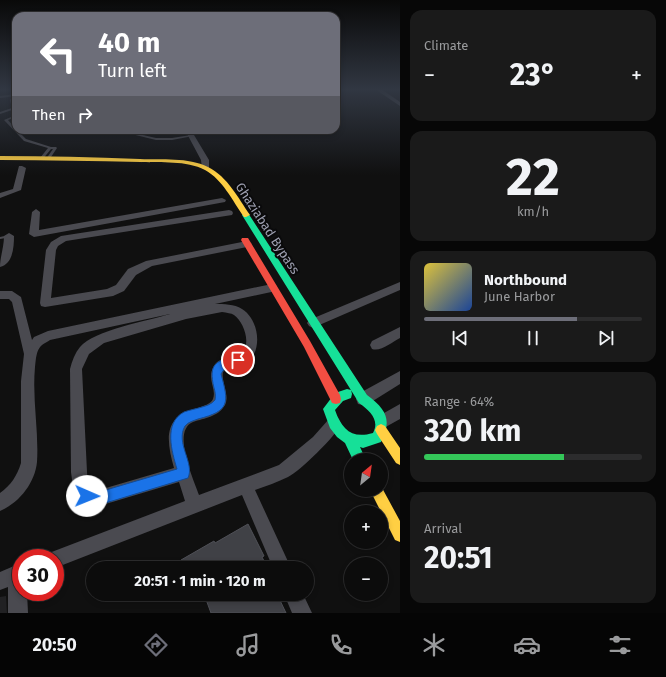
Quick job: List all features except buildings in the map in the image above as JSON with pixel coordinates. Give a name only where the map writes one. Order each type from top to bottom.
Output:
[{"type":"highway","name":"Ghaziabad Bypass","points":[[0,158],[88,159],[189,163],[206,168],[229,189],[313,323],[363,399],[372,406],[400,459]]},
{"type":"highway","points":[[26,168],[57,168],[65,159]]},
{"type":"highway","points":[[83,168],[88,159]]},
{"type":"highway","points":[[97,169],[170,171]]},
{"type":"highway","points":[[193,173],[205,179]]},
{"type":"highway","name":"Ghaziabad Bypass","points":[[215,191],[231,216]]},
{"type":"highway","name":"Ghaziabad Bypass","points":[[241,234],[272,288],[307,344],[336,399]]},
{"type":"highway","points":[[356,453],[349,439],[334,424],[329,409],[336,399],[344,394],[355,395],[363,399]]},
{"type":"highway","points":[[349,439],[364,442],[377,438],[382,426]]},
{"type":"highway","points":[[380,497],[400,535]]},
{"type":"street","points":[[191,134],[205,160],[206,168]]},
{"type":"street","points":[[0,196],[17,190],[26,168]]},
{"type":"street","points":[[36,212],[34,234],[222,200]]},
{"type":"street","points":[[231,216],[64,238],[54,244],[51,250],[46,304],[108,294],[120,288],[132,272],[149,263],[247,244]]},
{"type":"street","points":[[0,264],[3,262],[9,250],[4,237]]},
{"type":"street","points":[[313,323],[400,286]]},
{"type":"street","points":[[30,354],[38,341],[48,336],[272,288]]},
{"type":"street","points":[[0,295],[12,295],[16,297],[30,354],[27,381],[30,463],[24,478],[16,491],[0,503]]},
{"type":"street","points":[[184,473],[99,498],[87,496],[81,487],[79,472],[76,369],[78,361],[82,351],[91,344],[106,337],[184,315],[215,309],[231,309],[240,313],[247,320],[252,338],[248,354],[238,360],[226,363],[219,368],[216,374],[221,394],[220,402],[208,411],[186,417],[180,423],[176,435],[177,446],[184,473],[195,505]]},
{"type":"street","points":[[376,345],[397,338]]},
{"type":"street","points":[[363,399],[400,377]]},
{"type":"street","points":[[382,426],[400,411]]},
{"type":"street","points":[[64,556],[246,487],[288,468],[318,442],[334,424]]},
{"type":"street","points":[[246,487],[279,561]]},
{"type":"street","points":[[0,581],[12,576]]},
{"type":"street","points":[[18,601],[18,613]]},
{"type":"street","points":[[296,601],[302,613]]},
{"type":"lane","points":[[12,118],[6,120],[12,126]]},
{"type":"lane","points":[[19,134],[25,140],[56,149],[45,159]]},
{"type":"lane","points":[[135,134],[156,139],[172,139],[187,134]]},
{"type":"lane","points":[[45,159],[51,148]]},
{"type":"traffic: fast","points":[[246,215],[363,399],[369,403],[381,419],[382,426],[377,438],[363,442],[349,439]]},
{"type":"traffic: fast","points":[[347,394],[339,397],[329,409],[334,424],[341,433],[349,439],[356,453]]},
{"type":"traffic: slow","points":[[0,158],[56,158],[179,162],[194,164],[207,169],[219,178],[229,189],[246,215]]},
{"type":"traffic: slow","points":[[381,430],[400,459]]},
{"type":"traffic: slow","points":[[380,497],[400,535]]},
{"type":"traffic: jam","points":[[245,240],[307,344],[336,399]]},
{"type":"route","points":[[87,496],[99,498],[184,473],[177,446],[176,435],[180,423],[186,417],[208,411],[220,402],[221,394],[216,374],[219,368],[226,363],[238,360]]}]
